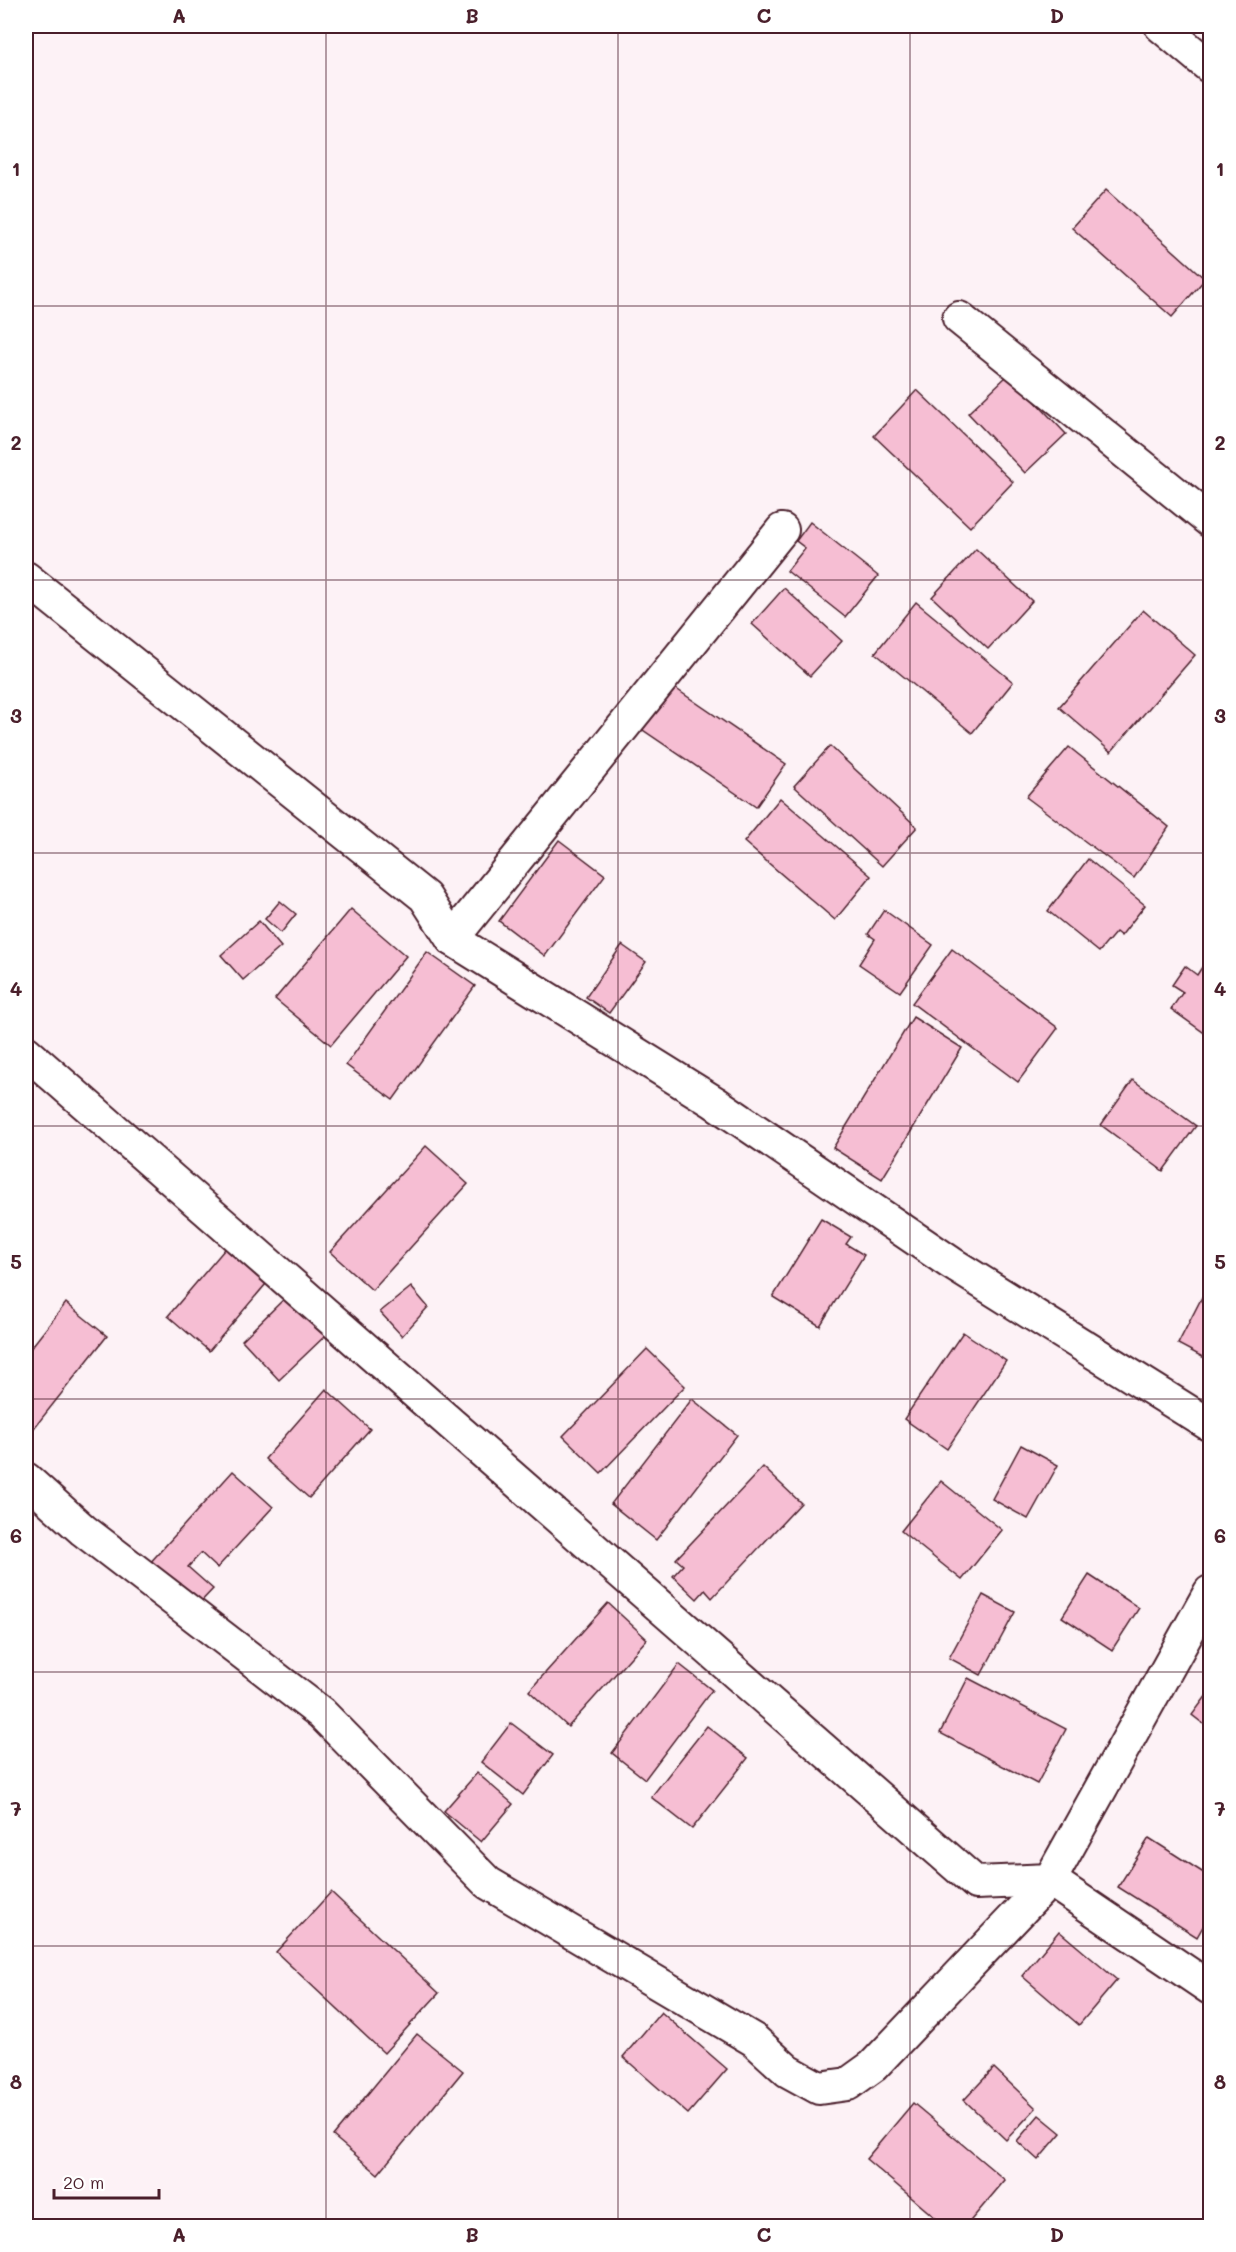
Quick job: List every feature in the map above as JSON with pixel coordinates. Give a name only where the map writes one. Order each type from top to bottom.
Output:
[{"type":"street","points":[[1161,26],[1210,67]]},
{"type":"street","points":[[958,318],[1210,521]]},
{"type":"street","points":[[452,939],[782,530]]},
{"type":"street","points":[[26,578],[425,897],[452,939],[714,1102],[951,1263],[1210,1425]]},
{"type":"street","points":[[26,1052],[976,1883],[1050,1880],[1210,1988]]},
{"type":"street","points":[[26,1479],[83,1530],[321,1713],[488,1883],[754,2040],[788,2071],[819,2088],[848,2084],[873,2066],[1050,1880],[1210,1592]]},
{"type":"building","points":[[1106,190],[1205,279],[1172,317],[1072,228]]},
{"type":"building","points":[[1009,374],[1066,434],[1025,473],[968,413]]},
{"type":"building","points":[[917,390],[1013,482],[970,527],[874,436]]},
{"type":"building","points":[[810,522],[878,576],[845,617],[787,571],[805,548],[796,541]]},
{"type":"building","points":[[976,549],[1032,601],[988,649],[932,597]]},
{"type":"building","points":[[784,588],[842,641],[810,676],[752,624]]},
{"type":"building","points":[[916,602],[1013,682],[972,733],[875,653]]},
{"type":"building","points":[[1143,610],[1195,655],[1111,752],[1059,707]]},
{"type":"building","points":[[669,684],[786,764],[756,807],[640,728]]},
{"type":"building","points":[[830,746],[917,827],[882,866],[794,786]]},
{"type":"building","points":[[1069,747],[1169,827],[1134,878],[1026,797]]},
{"type":"building","points":[[780,798],[871,876],[835,920],[744,842]]},
{"type":"building","points":[[559,840],[605,875],[545,956],[499,921]]},
{"type":"building","points":[[1088,859],[1145,905],[1121,936],[1116,932],[1099,952],[1048,911]]},
{"type":"building","points":[[280,901],[296,914],[281,933],[265,919]]},
{"type":"building","points":[[351,909],[406,956],[331,1045],[275,999]]},
{"type":"building","points":[[884,910],[933,945],[900,992],[859,964],[875,939],[868,934]]},
{"type":"building","points":[[259,921],[281,947],[243,980],[221,955]]},
{"type":"building","points":[[622,945],[646,962],[609,1013],[586,997]]},
{"type":"building","points":[[952,949],[1058,1028],[1018,1082],[912,1003]]},
{"type":"building","points":[[427,952],[475,986],[393,1100],[346,1065]]},
{"type":"building","points":[[1208,958],[1210,960],[1210,1037],[1171,1009],[1183,992],[1172,985],[1185,966],[1197,975]]},
{"type":"building","points":[[913,1017],[962,1048],[882,1179],[833,1148]]},
{"type":"building","points":[[1133,1080],[1196,1126],[1163,1171],[1101,1125]]},
{"type":"building","points":[[426,1146],[468,1184],[372,1290],[330,1252]]},
{"type":"building","points":[[821,1219],[851,1237],[846,1244],[864,1255],[820,1326],[773,1297]]},
{"type":"building","points":[[230,1243],[271,1278],[209,1351],[168,1316]]},
{"type":"building","points":[[411,1287],[428,1307],[402,1336],[380,1312]]},
{"type":"building","points":[[287,1296],[325,1336],[279,1380],[242,1340]]},
{"type":"building","points":[[1202,1297],[1210,1302],[1210,1361],[1178,1344]]},
{"type":"building","points":[[66,1303],[107,1336],[27,1437],[26,1354]]},
{"type":"building","points":[[963,1332],[1006,1361],[947,1449],[904,1419]]},
{"type":"building","points":[[647,1349],[685,1386],[601,1473],[563,1436]]},
{"type":"building","points":[[326,1389],[370,1429],[309,1498],[265,1459]]},
{"type":"building","points":[[692,1399],[737,1435],[656,1540],[611,1504]]},
{"type":"building","points":[[1021,1445],[1058,1465],[1028,1519],[992,1499]]},
{"type":"building","points":[[763,1467],[801,1503],[712,1598],[705,1590],[697,1599],[673,1576],[683,1565],[676,1559]]},
{"type":"building","points":[[233,1471],[273,1507],[217,1568],[201,1553],[188,1567],[213,1589],[195,1608],[148,1565]]},
{"type":"building","points":[[941,1481],[1002,1530],[962,1580],[901,1531]]},
{"type":"building","points":[[1089,1575],[1139,1608],[1112,1650],[1062,1617]]},
{"type":"building","points":[[983,1595],[1015,1612],[981,1675],[949,1658]]},
{"type":"building","points":[[608,1603],[647,1639],[568,1727],[529,1691]]},
{"type":"building","points":[[679,1664],[712,1690],[645,1779],[612,1753]]},
{"type":"building","points":[[968,1678],[1066,1729],[1037,1784],[940,1733]]},
{"type":"building","points":[[1210,1691],[1210,1729],[1192,1715]]},
{"type":"building","points":[[511,1723],[553,1755],[523,1795],[481,1762]]},
{"type":"building","points":[[707,1726],[748,1758],[692,1829],[651,1797]]},
{"type":"building","points":[[477,1773],[513,1804],[481,1842],[444,1811]]},
{"type":"building","points":[[1149,1838],[1210,1877],[1210,1914],[1197,1937],[1118,1887]]},
{"type":"building","points":[[331,1892],[439,1993],[384,2053],[276,1952]]},
{"type":"building","points":[[1059,1931],[1117,1980],[1079,2025],[1022,1976]]},
{"type":"building","points":[[661,2012],[727,2069],[688,2114],[623,2057]]},
{"type":"building","points":[[417,2034],[463,2071],[378,2174],[333,2136]]},
{"type":"building","points":[[994,2068],[1036,2108],[1006,2140],[964,2100]]},
{"type":"building","points":[[913,2103],[1005,2180],[966,2226],[945,2226],[866,2159]]},
{"type":"building","points":[[1039,2115],[1061,2133],[1038,2160],[1017,2141]]}]
